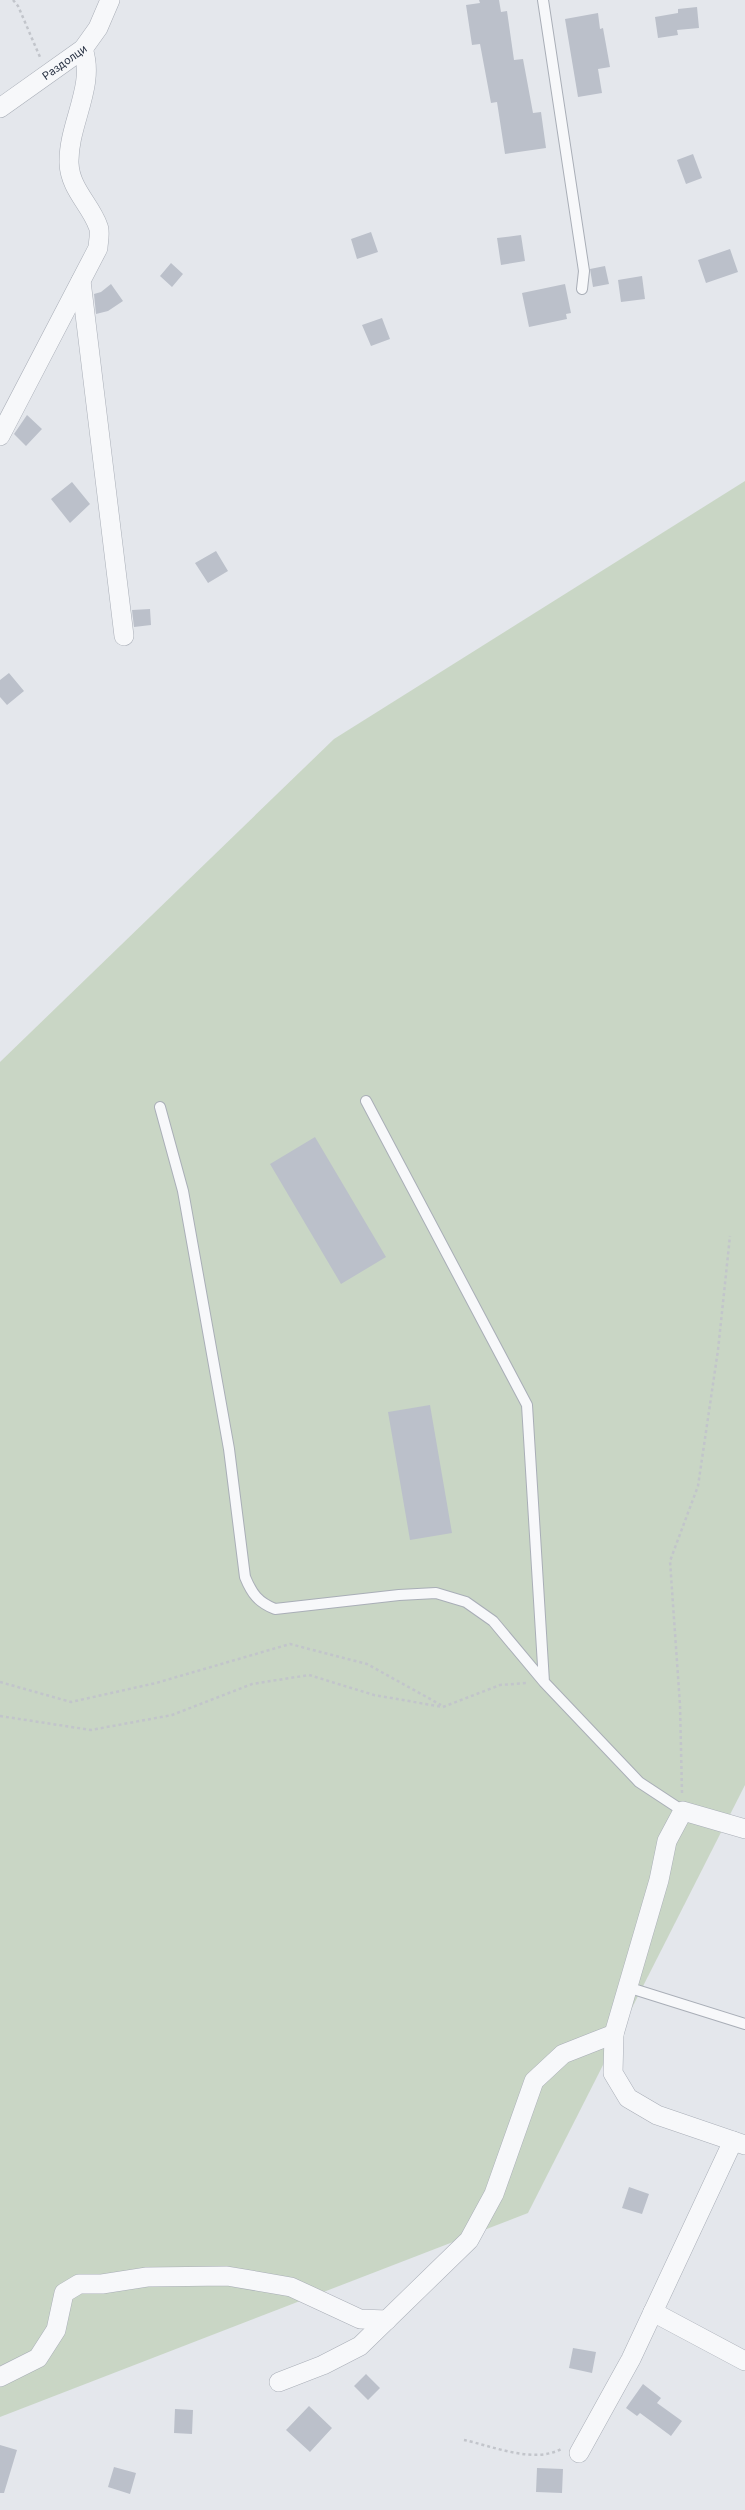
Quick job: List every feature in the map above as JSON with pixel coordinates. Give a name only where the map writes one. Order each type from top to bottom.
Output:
[{"type":"street","name":"Раздолци","points":[[0,108],[83,48],[98,28],[110,0]]},
{"type":"street","points":[[98,28],[121,0]]},
{"type":"street","points":[[0,436],[98,248],[99,228],[76,190],[69,164],[72,132],[87,76],[88,62],[83,48]]},
{"type":"street","points":[[80,281],[124,636]]},
{"type":"street","points":[[572,2450],[632,2359],[653,2312],[739,2143],[657,2116],[628,2098],[613,2073],[614,2034],[659,1880],[667,1841],[683,1811],[745,1829]]},
{"type":"street","points":[[279,2382],[323,2366],[360,2346],[468,2240],[494,2194],[534,2081],[563,2054],[614,2034]]},
{"type":"street","points":[[0,2377],[38,2358],[56,2330],[64,2293],[79,2284],[102,2284],[147,2278],[227,2276],[291,2286],[360,2319],[387,2320]]},
{"type":"street","points":[[653,2312],[745,2361]]},
{"type":"lane","points":[[543,0],[584,271],[582,289]]},
{"type":"lane","points":[[366,1101],[527,1405],[544,1682]]},
{"type":"lane","points":[[160,1106],[183,1192],[229,1449],[245,1577],[251,1592],[261,1603],[275,1609],[399,1594],[436,1593],[466,1602],[493,1621],[544,1682],[639,1782],[683,1811]]},
{"type":"lane","points":[[627,1987],[745,2024]]},
{"type":"path","points":[[13,0],[18,6],[48,74]]},
{"type":"path","points":[[683,1811],[680,1704],[670,1561],[698,1486],[718,1350],[730,1236]]},
{"type":"path","points":[[0,1682],[71,1702],[156,1683],[290,1644],[367,1664],[443,1707]]},
{"type":"path","points":[[0,1716],[91,1730],[172,1715],[252,1684],[309,1675],[374,1695],[443,1707],[500,1685],[544,1682]]},
{"type":"path","points":[[464,2440],[529,2455],[572,2450]]},
{"type":"green space","points":[[745,481],[745,1785],[528,2213],[0,2417],[0,1062],[334,739]]},
{"type":"building","points":[[479,0],[499,0],[501,12],[507,11],[514,60],[523,59],[533,113],[541,112],[546,148],[505,154],[497,102],[491,103],[480,44],[472,45],[466,5],[480,3]]},
{"type":"building","points":[[697,7],[699,28],[677,30],[678,35],[658,38],[655,17],[678,13],[678,9]]},
{"type":"building","points":[[598,13],[600,29],[603,28],[610,67],[598,69],[602,93],[578,97],[565,19]]},
{"type":"building","points":[[693,154],[702,178],[686,184],[677,160]]},
{"type":"building","points":[[371,232],[378,252],[357,259],[351,239]]},
{"type":"building","points":[[521,235],[525,261],[501,265],[497,238]]},
{"type":"building","points":[[730,249],[738,272],[706,283],[698,260]]},
{"type":"building","points":[[171,263],[183,274],[172,287],[160,276]]},
{"type":"building","points":[[605,266],[609,284],[593,287],[590,269]]},
{"type":"building","points":[[642,276],[645,299],[621,302],[618,280]]},
{"type":"building","points":[[111,284],[123,301],[108,311],[96,314],[94,294],[101,292]]},
{"type":"building","points":[[565,284],[571,313],[566,314],[567,319],[529,327],[522,293]]},
{"type":"building","points":[[382,318],[390,339],[371,346],[362,325]]},
{"type":"building","points":[[27,415],[42,429],[26,446],[14,434]]},
{"type":"building","points":[[72,482],[90,504],[70,523],[51,499]]},
{"type":"building","points":[[216,551],[228,571],[208,583],[195,563]]},
{"type":"building","points":[[150,609],[151,625],[134,627],[132,610]]},
{"type":"building","points":[[9,673],[24,691],[7,705],[0,697],[0,680]]},
{"type":"building","points":[[315,1137],[386,1257],[341,1284],[270,1164]]},
{"type":"building","points":[[430,1405],[452,1533],[410,1540],[388,1412]]},
{"type":"building","points":[[629,2187],[649,2194],[642,2214],[622,2208]]},
{"type":"building","points":[[573,2348],[596,2352],[592,2373],[569,2368]]},
{"type":"building","points":[[366,2374],[380,2388],[368,2400],[354,2386]]},
{"type":"building","points":[[643,2384],[661,2398],[657,2403],[682,2421],[671,2436],[640,2413],[637,2416],[626,2408]]},
{"type":"building","points":[[309,2406],[332,2428],[310,2452],[286,2430]]},
{"type":"building","points":[[175,2409],[193,2410],[192,2434],[174,2433]]},
{"type":"building","points":[[0,2445],[17,2450],[4,2493],[0,2493]]},
{"type":"building","points":[[114,2467],[136,2473],[130,2494],[108,2487]]},
{"type":"building","points":[[537,2468],[563,2469],[562,2493],[536,2492]]}]
